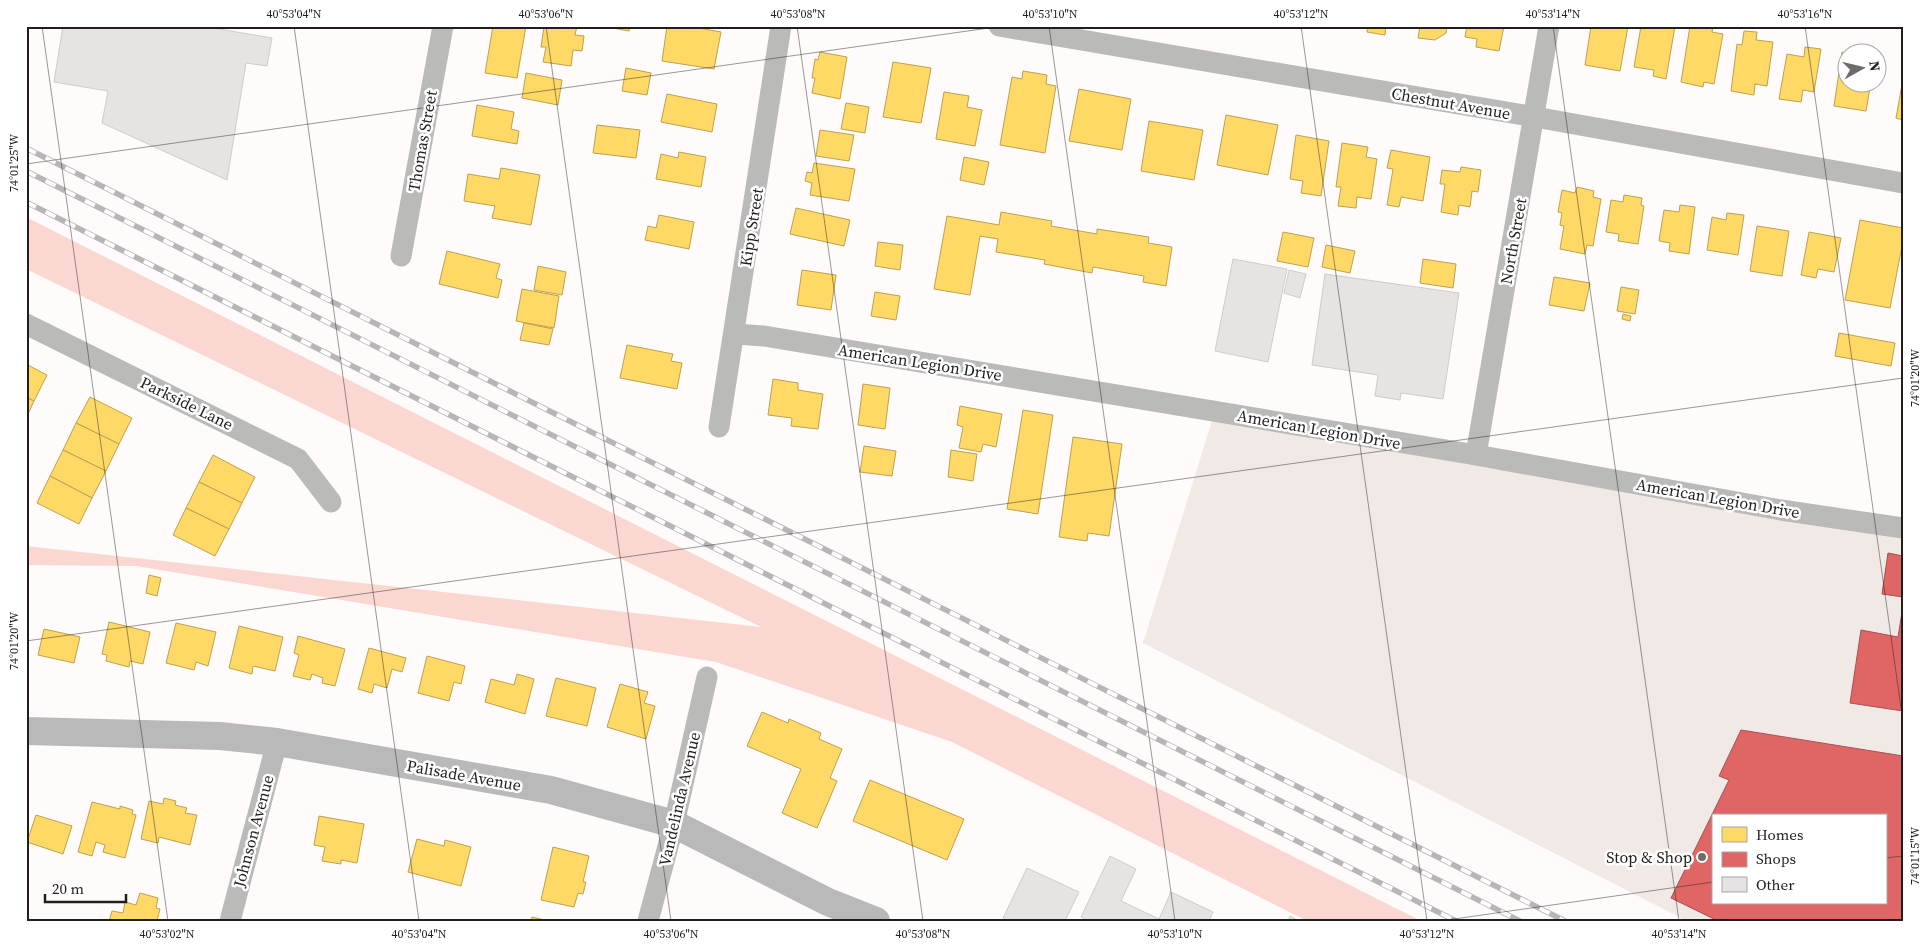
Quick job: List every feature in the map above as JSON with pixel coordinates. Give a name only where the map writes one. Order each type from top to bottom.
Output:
[{"type":"street","name":"Thomas Street","points":[[401,256],[442,26]]},
{"type":"street","name":"Kipp Street","points":[[719,427],[735,334],[781,26]]},
{"type":"street","name":"Chestnut Avenue","points":[[999,26],[1534,117],[1903,183]]},
{"type":"street","name":"North Street","points":[[1476,455],[1549,26]]},
{"type":"street","name":"Parkside Lane","points":[[26,324],[298,459],[331,502]]},
{"type":"street","name":"American Legion Drive","points":[[735,334],[764,336],[1476,455],[1782,510],[1903,528]]},
{"type":"street","name":"Vandelinda Avenue","points":[[648,921],[674,824],[707,677]]},
{"type":"street","name":"Palisade Avenue","points":[[26,731],[220,736],[277,742],[551,790],[674,824],[828,902],[876,921]]},
{"type":"street","name":"Johnson Avenue","points":[[230,921],[277,742]]},
{"type":"shaded area","points":[[26,217],[1421,921],[1307,921],[952,742],[716,662],[136,566],[26,565],[26,546],[761,627],[26,269]]},
{"type":"shaded area","points":[[1215,411],[1903,528],[1903,921],[1687,921],[1143,643]]},
{"type":"building: Homes","points":[[493,26],[526,26],[517,78],[485,73]]},
{"type":"building: Homes","points":[[550,26],[577,26],[575,35],[584,36],[582,51],[573,50],[571,66],[543,62],[546,47],[541,47],[544,27],[549,28]]},
{"type":"building: Homes","points":[[602,26],[630,26],[629,31]]},
{"type":"building: Homes","points":[[667,26],[688,26],[721,32],[714,69],[662,61]]},
{"type":"building: Homes","points":[[1368,26],[1386,26],[1385,35],[1367,32]]},
{"type":"building: Homes","points":[[1420,26],[1447,26],[1446,33],[1435,40],[1418,38]]},
{"type":"building: Homes","points":[[1467,26],[1504,26],[1499,51],[1476,47],[1477,39],[1465,37]]},
{"type":"building: Homes","points":[[1591,26],[1628,26],[1620,71],[1585,65]]},
{"type":"building: Homes","points":[[1641,26],[1675,26],[1666,79],[1653,76],[1654,70],[1634,67]]},
{"type":"building: Homes","points":[[1690,26],[1713,26],[1712,32],[1723,34],[1714,84],[1704,82],[1703,87],[1681,82]]},
{"type":"building: Homes","points":[[1744,31],[1757,32],[1756,40],[1773,42],[1767,86],[1755,84],[1754,95],[1731,91],[1737,44],[1742,45]]},
{"type":"building: Homes","points":[[1805,47],[1821,49],[1814,92],[1803,90],[1801,102],[1779,99],[1787,54],[1804,57]]},
{"type":"building: Homes","points":[[820,52],[847,57],[840,99],[812,93],[815,78],[812,78],[815,59],[818,60]]},
{"type":"building: Homes","points":[[893,62],[931,68],[921,123],[883,117]]},
{"type":"building: Homes","points":[[626,68],[651,73],[647,95],[622,91]]},
{"type":"building: Homes","points":[[1023,71],[1047,75],[1046,84],[1056,86],[1045,153],[1000,145],[1012,77],[1022,79]]},
{"type":"building: Homes","points":[[526,73],[562,80],[558,105],[522,98]]},
{"type":"building: Homes","points":[[1903,79],[1903,120],[1896,118]]},
{"type":"building: Homes","points":[[1079,89],[1131,99],[1122,150],[1069,141]]},
{"type":"building: Homes","points":[[944,92],[969,96],[967,107],[982,110],[975,146],[936,139]]},
{"type":"building: Homes","points":[[1836,92],[1869,92],[1866,111],[1834,106]]},
{"type":"building: Homes","points":[[667,94],[717,104],[712,132],[661,122]]},
{"type":"building: Homes","points":[[846,103],[869,107],[865,133],[841,129]]},
{"type":"building: Homes","points":[[477,105],[514,112],[511,129],[519,131],[517,144],[472,136]]},
{"type":"building: Homes","points":[[1226,115],[1278,125],[1268,175],[1217,165]]},
{"type":"building: Homes","points":[[1149,121],[1203,130],[1194,180],[1141,171]]},
{"type":"building: Homes","points":[[597,125],[640,130],[636,158],[593,153]]},
{"type":"building: Homes","points":[[820,130],[854,135],[849,161],[816,156]]},
{"type":"building: Homes","points":[[1296,135],[1329,141],[1321,196],[1301,193],[1303,181],[1290,179]]},
{"type":"building: Homes","points":[[1342,143],[1368,147],[1366,157],[1377,159],[1371,199],[1357,197],[1356,208],[1338,206],[1341,187],[1336,187]]},
{"type":"building: Homes","points":[[1391,150],[1430,157],[1423,201],[1401,197],[1399,207],[1387,205],[1393,169],[1387,168]]},
{"type":"building: Homes","points":[[679,152],[706,157],[701,187],[656,179],[661,154],[678,158]]},
{"type":"building: Homes","points":[[964,157],[989,162],[984,185],[960,180]]},
{"type":"building: Homes","points":[[814,163],[855,169],[849,201],[810,195],[812,183],[805,181],[807,172],[812,173]]},
{"type":"building: Homes","points":[[1461,167],[1481,170],[1478,192],[1472,191],[1470,207],[1459,205],[1458,215],[1441,212],[1445,184],[1440,184],[1442,170],[1460,172]]},
{"type":"building: Homes","points":[[501,168],[540,175],[531,225],[492,218],[495,206],[464,201],[468,174],[499,179]]},
{"type":"building: Homes","points":[[1577,187],[1594,191],[1593,197],[1601,199],[1593,246],[1587,245],[1585,254],[1560,249],[1564,226],[1560,225],[1562,213],[1558,212],[1562,190],[1575,193]]},
{"type":"building: Homes","points":[[1624,195],[1642,198],[1641,205],[1644,206],[1638,244],[1618,241],[1619,234],[1606,232],[1611,200],[1623,202]]},
{"type":"building: Homes","points":[[1680,205],[1695,207],[1689,254],[1669,251],[1670,243],[1659,241],[1664,210],[1679,212]]},
{"type":"building: Homes","points":[[796,208],[850,220],[844,246],[790,234]]},
{"type":"building: Homes","points":[[1001,212],[1052,221],[1051,226],[1097,234],[1097,229],[1149,237],[1148,243],[1172,247],[1166,286],[1143,282],[1144,276],[1093,267],[1092,273],[1044,264],[1045,260],[996,252],[998,239],[980,236],[970,295],[934,289],[947,216],[999,225]]},
{"type":"building: Homes","points":[[1727,213],[1744,215],[1738,255],[1707,250],[1712,217],[1726,220]]},
{"type":"building: Homes","points":[[659,215],[694,222],[689,249],[645,240],[648,226],[656,228]]},
{"type":"building: Homes","points":[[1860,220],[1903,228],[1903,241],[1890,308],[1845,300]]},
{"type":"building: Homes","points":[[1757,226],[1789,231],[1782,276],[1750,271]]},
{"type":"building: Homes","points":[[1283,232],[1314,238],[1308,267],[1277,261]]},
{"type":"building: Homes","points":[[1809,232],[1841,238],[1834,272],[1818,269],[1816,278],[1801,275]]},
{"type":"building: Homes","points":[[878,242],[903,245],[900,270],[875,266]]},
{"type":"building: Homes","points":[[1326,245],[1355,251],[1350,273],[1322,267]]},
{"type":"building: Homes","points":[[447,251],[500,264],[496,278],[502,280],[498,298],[439,284]]},
{"type":"building: Homes","points":[[1423,259],[1456,264],[1453,288],[1420,283]]},
{"type":"building: Homes","points":[[538,266],[566,272],[562,295],[534,290]]},
{"type":"building: Homes","points":[[802,270],[836,275],[831,310],[797,305]]},
{"type":"building: Homes","points":[[1554,277],[1590,283],[1584,311],[1549,305]]},
{"type":"building: Homes","points":[[1621,287],[1639,290],[1635,314],[1617,311]]},
{"type":"building: Homes","points":[[522,289],[559,296],[554,328],[516,321]]},
{"type":"building: Homes","points":[[875,292],[900,296],[896,320],[871,316]]},
{"type":"building: Homes","points":[[1623,314],[1631,316],[1630,321],[1622,319]]},
{"type":"building: Homes","points":[[524,323],[553,329],[549,345],[520,340]]},
{"type":"building: Homes","points":[[1839,333],[1895,343],[1891,366],[1835,356]]},
{"type":"building: Homes","points":[[627,345],[673,354],[671,361],[682,363],[677,389],[620,378]]},
{"type":"building: Homes","points":[[26,364],[47,375],[34,401],[26,397]]},
{"type":"building: Homes","points":[[773,379],[798,383],[798,390],[823,394],[818,429],[791,426],[792,418],[768,415]]},
{"type":"building: Homes","points":[[863,384],[890,388],[885,429],[858,425]]},
{"type":"building: Homes","points":[[26,397],[34,401],[26,418]]},
{"type":"building: Homes","points":[[90,397],[132,418],[119,444],[76,423]]},
{"type":"building: Homes","points":[[960,406],[1002,414],[996,447],[983,444],[981,452],[959,448],[963,427],[957,425]]},
{"type":"building: Homes","points":[[1023,410],[1053,415],[1038,514],[1007,509]]},
{"type":"building: Homes","points":[[76,423],[119,444],[106,471],[63,450]]},
{"type":"building: Homes","points":[[1073,437],[1122,444],[1109,536],[1088,533],[1087,541],[1059,537]]},
{"type":"building: Homes","points":[[864,446],[896,451],[892,476],[860,472]]},
{"type":"building: Homes","points":[[63,450],[106,471],[92,498],[50,476]]},
{"type":"building: Homes","points":[[951,450],[977,454],[973,481],[948,477]]},
{"type":"building: Homes","points":[[213,455],[255,477],[242,503],[199,482]]},
{"type":"building: Homes","points":[[50,476],[92,498],[79,524],[37,503]]},
{"type":"building: Homes","points":[[199,482],[242,503],[229,529],[186,508]]},
{"type":"building: Homes","points":[[186,508],[229,529],[215,556],[173,535]]},
{"type":"building: Homes","points":[[149,575],[161,578],[157,596],[146,593]]},
{"type":"building: Homes","points":[[109,622],[150,632],[143,664],[130,661],[129,667],[106,661],[107,655],[102,654]]},
{"type":"building: Homes","points":[[176,623],[216,632],[208,666],[196,662],[194,670],[166,663]]},
{"type":"building: Homes","points":[[239,626],[283,637],[275,671],[253,666],[252,674],[229,668]]},
{"type":"building: Homes","points":[[44,629],[80,637],[74,663],[38,655]]},
{"type":"building: Homes","points":[[298,636],[345,649],[335,686],[322,683],[323,678],[312,674],[310,680],[293,676],[299,655],[294,653]]},
{"type":"building: Homes","points":[[369,648],[406,658],[402,672],[392,669],[387,688],[374,684],[372,693],[358,689]]},
{"type":"building: Homes","points":[[427,656],[465,666],[461,684],[454,682],[449,701],[418,693]]},
{"type":"building: Homes","points":[[517,674],[534,679],[525,714],[485,702],[491,679],[514,685]]},
{"type":"building: Homes","points":[[556,678],[596,688],[587,726],[546,716]]},
{"type":"building: Homes","points":[[620,684],[648,692],[644,703],[655,706],[646,739],[607,727]]},
{"type":"building: Homes","points":[[762,712],[788,723],[789,719],[821,733],[819,739],[842,749],[830,778],[837,781],[817,828],[782,813],[801,769],[747,746]]},
{"type":"building: Homes","points":[[870,780],[964,819],[947,860],[853,821]]},
{"type":"building: Homes","points":[[164,798],[176,801],[175,805],[187,808],[185,813],[197,815],[190,845],[159,837],[158,843],[141,839],[149,801],[163,804]]},
{"type":"building: Homes","points":[[92,802],[120,809],[120,806],[133,810],[132,814],[136,815],[125,858],[103,852],[105,845],[96,842],[92,856],[78,852]]},
{"type":"building: Homes","points":[[36,815],[72,826],[63,854],[27,842]]},
{"type":"building: Homes","points":[[319,816],[364,824],[357,863],[341,860],[341,864],[322,861],[325,847],[314,845]]},
{"type":"building: Homes","points":[[417,839],[444,846],[445,840],[471,847],[461,886],[408,872]]},
{"type":"building: Homes","points":[[553,847],[589,856],[583,882],[586,882],[583,894],[578,893],[574,907],[541,900]]},
{"type":"building: Homes","points":[[140,893],[158,898],[156,908],[160,909],[157,921],[109,921],[112,911],[123,913],[125,902],[136,905]]},
{"type":"building: Homes","points":[[532,917],[549,921],[531,921]]},
{"type":"building: Shops","points":[[1888,553],[1903,556],[1903,597],[1882,594]]},
{"type":"building: Shops","points":[[1903,606],[1903,711],[1850,703],[1861,630],[1898,637]]},
{"type":"building: Shops","name":"Stop & Shop","points":[[1741,730],[1903,756],[1903,921],[1718,921],[1671,898],[1712,815],[1712,904],[1886,904],[1886,814],[1712,814],[1729,780],[1719,776]]},
{"type":"building: Other","points":[[63,26],[201,26],[272,38],[267,66],[246,63],[227,180],[102,123],[108,91],[54,82]]},
{"type":"building: Other","points":[[1233,259],[1287,269],[1268,362],[1215,351]]},
{"type":"building: Other","points":[[1289,270],[1306,274],[1300,298],[1284,293]]},
{"type":"building: Other","points":[[1325,274],[1459,293],[1443,399],[1401,393],[1400,400],[1375,396],[1378,375],[1312,365]]},
{"type":"building: Other","points":[[1110,856],[1136,869],[1121,901],[1159,919],[1171,892],[1213,912],[1209,921],[1088,921],[1081,917]]},
{"type":"building: Other","points":[[1027,868],[1079,892],[1065,921],[1009,921],[1003,918]]},
{"type":"building: Other","points":[[1290,916],[1299,921],[1288,921]]},
{"type":"railway","points":[[26,148],[1565,921]]},
{"type":"railway","points":[[26,171],[1520,921]]},
{"type":"railway","points":[[26,202],[1456,921]]},
{"type":"place","name":"Stop & Shop","points":[[1702,857]]}]
